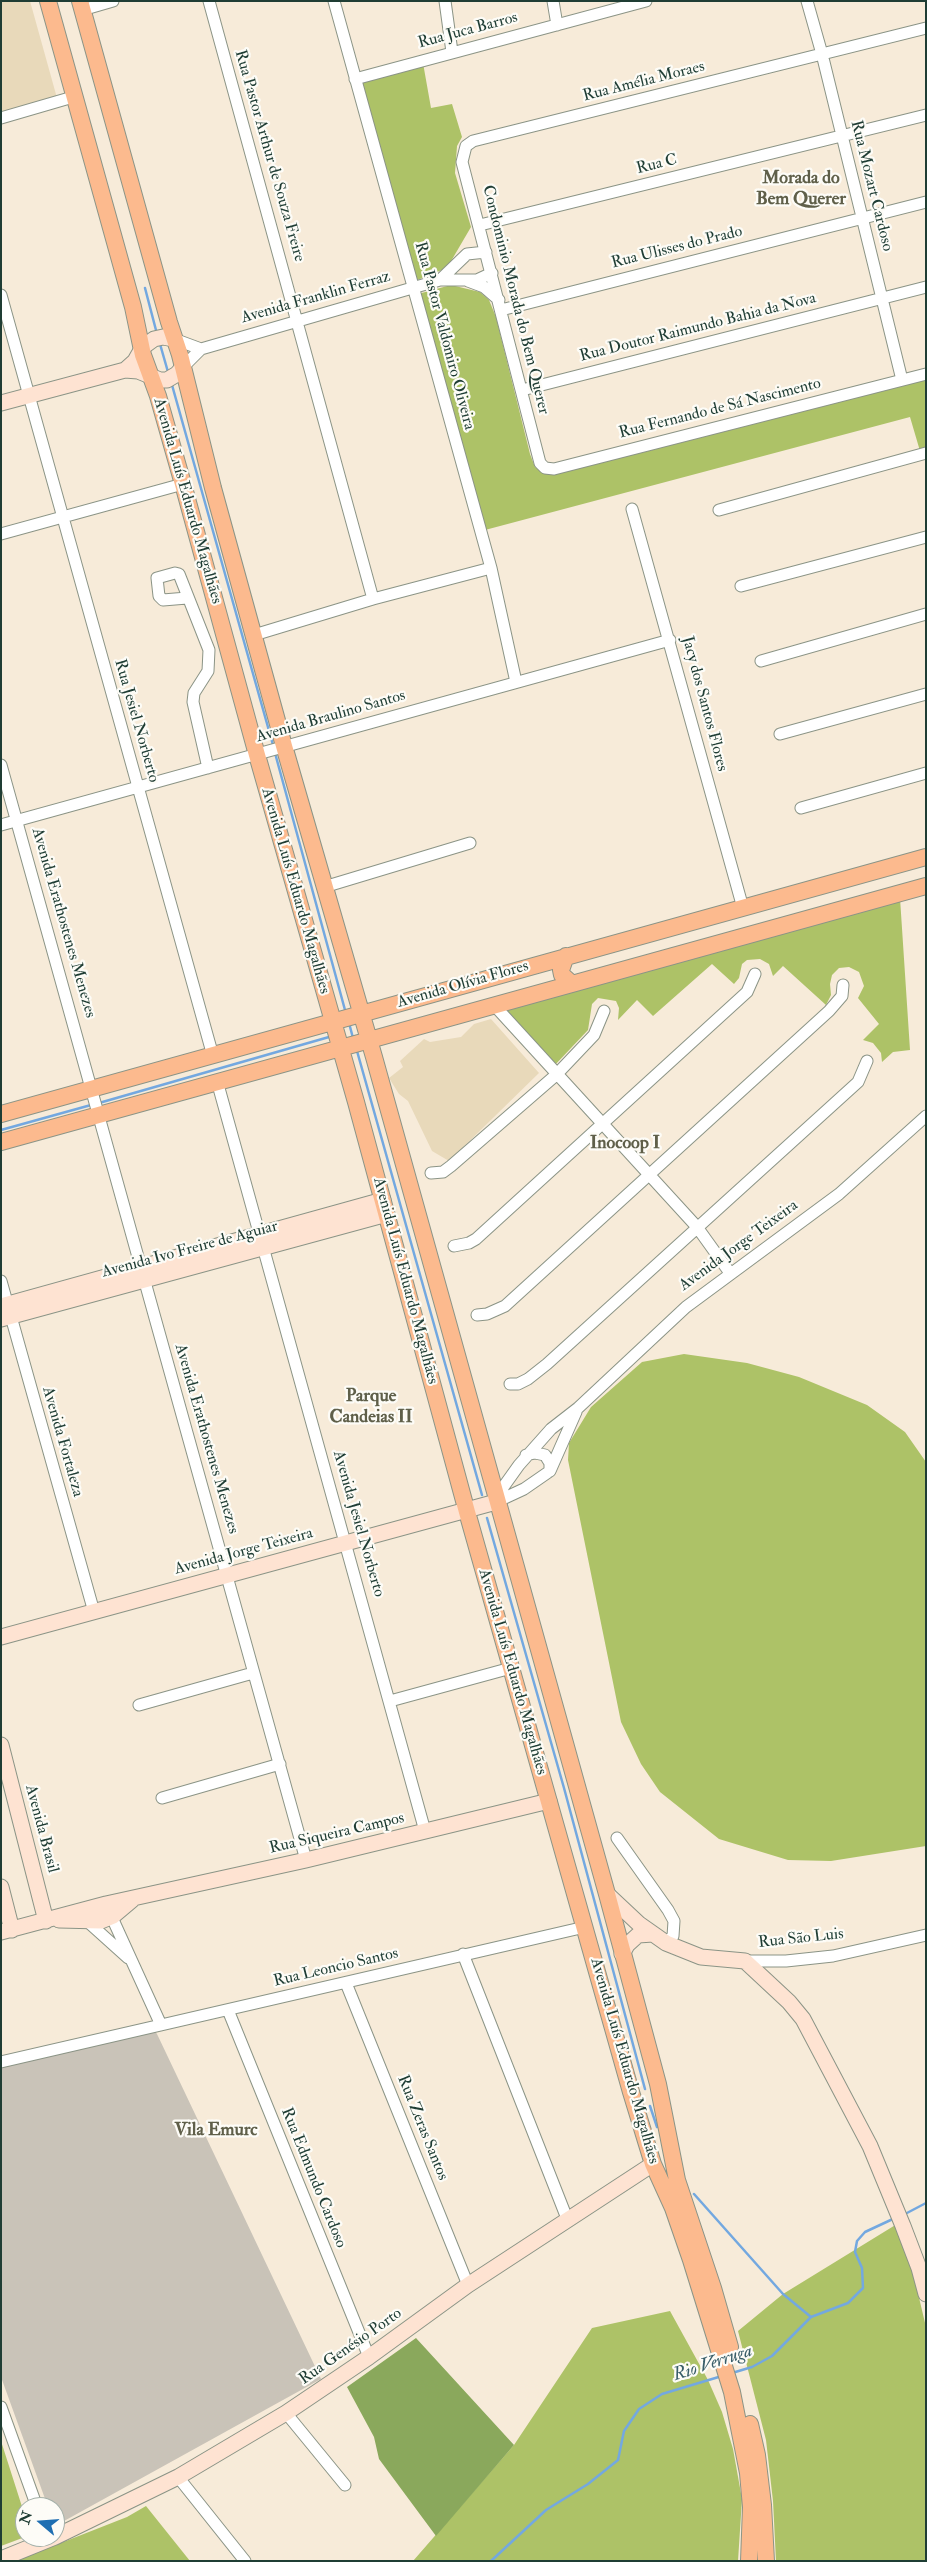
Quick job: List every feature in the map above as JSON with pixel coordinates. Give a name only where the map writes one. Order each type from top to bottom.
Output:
[{"type":"main road","name":"Avenida Luís Eduardo Magalhães","points":[[48,1],[73,97],[155,378],[183,484],[260,754],[467,1512],[586,1927],[631,2092],[653,2164],[673,2208],[725,2350],[757,2455],[763,2505],[766,2561]]},
{"type":"main road","name":"Avenida Luís Eduardo Magalhães","points":[[81,6],[254,635],[281,747],[369,1039],[499,1500],[658,2084],[679,2188],[713,2288],[725,2350]]},
{"type":"main road","name":"Avenida Olívia Flores","points":[[1,1114],[926,857]]},
{"type":"main road","name":"Avenida Olívia Flores","points":[[1,1142],[926,886]]},
{"type":"main road","points":[[566,956],[561,970],[562,976],[571,983]]},
{"type":"main road","points":[[530,966],[544,973],[546,980],[543,992]]},
{"type":"main road","points":[[631,2092],[637,2095],[648,2094],[658,2084]]},
{"type":"main road","name":"Avenida Luís Eduardo Magalhães","points":[[737,2391],[751,2507],[749,2561]]},
{"type":"street","points":[[81,6],[113,1]]},
{"type":"street","name":"Rua Pastor Arthur de Souza Freire","points":[[209,1],[298,320],[373,600]]},
{"type":"street","name":"Rua Pastor Valdomiro Oliveira","points":[[334,1],[491,568],[516,682]]},
{"type":"street","points":[[445,1],[452,52]]},
{"type":"street","points":[[552,1],[557,25]]},
{"type":"street","name":"Rua Juca Barros","points":[[355,79],[646,1]]},
{"type":"street","name":"Rua Mozart Cardoso","points":[[807,1],[822,54],[902,380]]},
{"type":"street","name":"Rua Amélia Moraes","points":[[473,141],[926,28]]},
{"type":"street","points":[[1,118],[73,97]]},
{"type":"street","name":"Rua C","points":[[480,227],[926,115]]},
{"type":"street","name":"Condominio Morada do Bem Querer","points":[[473,141],[466,146],[462,162],[540,463],[545,468]]},
{"type":"street","name":"Rua Ulisses do Prado","points":[[500,305],[926,202]]},
{"type":"street","name":"Avenida Franklin Ferraz","points":[[440,280],[467,254],[480,227]]},
{"type":"street","points":[[467,254],[486,252]]},
{"type":"street","name":"Avenida Franklin Ferraz","points":[[202,349],[440,280],[481,278],[492,273]]},
{"type":"street","points":[[466,280],[484,287],[500,305]]},
{"type":"street","name":"Rua Doutor Raimundo Bahia da Nova","points":[[522,390],[926,287]]},
{"type":"street","name":"Rua Jesiel Norberto","points":[[1,295],[213,1056]]},
{"type":"street","points":[[1,403],[124,370],[138,371],[155,378],[167,380],[180,371],[202,349],[172,338],[157,338],[145,346],[135,361],[124,370]]},
{"type":"street","name":"Rua Fernando de Sá Nascimento","points":[[545,468],[554,469],[926,374]]},
{"type":"street","points":[[719,510],[926,453]]},
{"type":"street","points":[[1,534],[183,484]]},
{"type":"street","name":"Jacy dos Santos Flores","points":[[632,509],[743,908]]},
{"type":"street","points":[[741,586],[926,537]]},
{"type":"street","points":[[254,635],[491,568]]},
{"type":"street","points":[[187,598],[209,650],[208,671],[194,693],[192,702],[208,768]]},
{"type":"street","points":[[761,661],[926,614]]},
{"type":"street","name":"Avenida Braulino Santos","points":[[1,825],[670,640]]},
{"type":"street","points":[[780,734],[926,694]]},
{"type":"street","name":"Avenida Erathostenes Menezes","points":[[1,765],[93,1089],[142,1275],[306,1860]]},
{"type":"street","points":[[801,808],[926,773]]},
{"type":"street","points":[[324,887],[470,844]]},
{"type":"street","points":[[454,1246],[469,1243],[476,1239],[747,992],[755,974]]},
{"type":"street","points":[[477,1316],[505,1306],[650,1175],[837,1004],[842,996],[843,985]]},
{"type":"street","points":[[494,1005],[697,1227],[730,1273]]},
{"type":"street","points":[[431,1173],[443,1172],[451,1166],[556,1075],[594,1035],[604,1011]]},
{"type":"street","points":[[510,1384],[528,1379],[547,1364],[858,1082],[867,1061]]},
{"type":"street","name":"Avenida Jesiel Norberto","points":[[217,1081],[425,1831]]},
{"type":"street","name":"Avenida Jorge Teixeira","points":[[499,1500],[504,1486],[526,1456],[551,1429],[578,1408],[686,1307],[839,1194],[926,1116]]},
{"type":"street","name":"Avenida Ivo Freire de Aguiar","points":[[142,1275],[260,1234],[385,1207]]},
{"type":"street","name":"Avenida Ivo Freire de Aguiar","points":[[5,1311],[142,1275],[264,1249],[385,1207]]},
{"type":"street","name":"Avenida Fortaleza","points":[[1,1281],[5,1311],[94,1612]]},
{"type":"street","name":"Avenida Jorge Teixeira","points":[[1,1637],[346,1542],[467,1512],[499,1500],[524,1489],[550,1471],[578,1408]]},
{"type":"street","points":[[526,1456],[535,1453],[545,1455],[550,1463],[550,1471]]},
{"type":"street","points":[[390,1701],[511,1668]]},
{"type":"street","points":[[138,1705],[253,1673]]},
{"type":"street","name":"Avenida Brasil","points":[[2,1749],[50,1920]]},
{"type":"street","points":[[162,1798],[280,1764]]},
{"type":"street","name":"Rua Siqueira Campos","points":[[7,1931],[50,1920],[109,1910],[133,1899],[306,1860],[549,1800]]},
{"type":"street","points":[[618,1838],[674,1921],[673,1936],[666,1943]]},
{"type":"street","points":[[1,1887],[7,1931]]},
{"type":"street","name":"Rua São Luis","points":[[607,1894],[666,1943],[701,1957],[745,1961],[786,1961],[833,1956],[926,1935]]},
{"type":"street","points":[[109,1910],[162,2025]]},
{"type":"street","points":[[87,1915],[133,1962]]},
{"type":"street","name":"Rua Leoncio Santos","points":[[1,2062],[586,1927]]},
{"type":"street","points":[[622,1954],[631,1939],[638,1935],[653,1934]]},
{"type":"street","points":[[463,1954],[568,2221]]},
{"type":"street","points":[[745,1961],[789,2002],[808,2028],[870,2146],[919,2268],[926,2294]]},
{"type":"street","name":"Rua Zeras Santos","points":[[346,1983],[468,2285]]},
{"type":"street","name":"Rua Edmundo Cardoso","points":[[228,2010],[369,2357]]},
{"type":"street","name":"Rua Genésio Porto","points":[[65,2531],[178,2477],[286,2413],[369,2357],[468,2285],[653,2164]]},
{"type":"street","points":[[1,2407],[33,2497]]},
{"type":"street","points":[[286,2413],[345,2485]]},
{"type":"street","points":[[178,2477],[245,2561]]},
{"type":"street","name":"Rua Genésio Porto","points":[[1,2559],[30,2547]]},
{"type":"shaded area","points":[[1,1],[30,1],[57,98],[1,113]]},
{"type":"shaded area","points":[[491,1019],[539,1073],[449,1161],[432,1151],[408,1101],[399,1094],[389,1078],[403,1067],[400,1061],[424,1039],[430,1042],[461,1037],[474,1024]]},
{"type":"shaded area","points":[[152,2027],[321,2379],[65,2520],[65,2497],[44,2497],[1,2377],[1,2062]]},
{"type":"green space","points":[[423,63],[431,108],[452,104],[462,137],[457,146],[455,173],[471,227],[447,268],[415,281],[358,83]]},
{"type":"green space","points":[[451,285],[480,292],[489,300],[496,317],[530,454],[535,467],[545,473],[557,473],[648,451],[926,380],[926,449],[920,451],[910,417],[485,530],[418,294]]},
{"type":"green space","points":[[900,898],[910,1050],[893,1052],[882,1062],[881,1053],[873,1043],[863,1040],[879,1024],[858,998],[864,986],[859,972],[849,967],[839,968],[832,975],[830,984],[831,995],[826,1005],[783,966],[773,976],[769,964],[760,959],[747,960],[742,964],[739,978],[734,984],[712,964],[653,1016],[637,1000],[618,1020],[619,1008],[616,1001],[598,998],[592,1004],[588,1030],[554,1066],[504,1008]]},
{"type":"green space","points":[[684,1354],[747,1363],[799,1377],[867,1405],[905,1432],[926,1462],[926,1846],[831,1861],[788,1860],[719,1839],[660,1792],[641,1764],[621,1722],[568,1460],[569,1443],[591,1407],[642,1362]]},
{"type":"green space","points":[[897,2224],[911,2264],[926,2327],[926,2561],[776,2561],[773,2501],[766,2440],[738,2331],[783,2294]]},
{"type":"green space","points":[[670,2311],[708,2380],[722,2412],[733,2449],[742,2499],[738,2561],[413,2561],[514,2445],[592,2328]]},
{"type":"green space","points":[[416,2338],[514,2445],[436,2536],[379,2459],[374,2437],[347,2387]]},
{"type":"green space","points":[[1,2441],[19,2497],[15,2497],[15,2541],[1,2546]]},
{"type":"green space","points":[[146,2506],[190,2561],[15,2561],[51,2547],[65,2547],[65,2541],[127,2517]]},
{"type":"waterway","points":[[145,288],[157,334]]},
{"type":"waterway","points":[[160,344],[168,372]]},
{"type":"waterway","points":[[172,385],[273,745]]},
{"type":"waterway","points":[[275,753],[345,1010]]},
{"type":"waterway","points":[[349,1023],[353,1038]]},
{"type":"waterway","points":[[99,1103],[329,1037]]},
{"type":"waterway","points":[[357,1051],[482,1495]]},
{"type":"waterway","points":[[1,1130],[91,1105]]},
{"type":"waterway","points":[[487,1518],[564,1788],[645,2089]]},
{"type":"waterway","points":[[650,2106],[657,2127]]},
{"type":"waterway","points":[[694,2194],[783,2294],[811,2317]]},
{"type":"waterway","name":"Rio Verruga","points":[[905,2214],[926,2203]]},
{"type":"waterway","name":"Rio Verruga","points":[[732,2373],[752,2367],[772,2356],[811,2317],[848,2303],[863,2288],[862,2268],[855,2252],[857,2241],[865,2232],[895,2218]]},
{"type":"waterway","name":"Rio Verruga","points":[[491,2561],[546,2510],[588,2484],[618,2460],[624,2431],[639,2409],[662,2394],[722,2376]]},
{"type":"district","name":"Morada do Bem Querer","points":[[801,189]]},
{"type":"district","name":"Inocoop I","points":[[625,1144]]},
{"type":"district","name":"Parque Candeias II","points":[[371,1407]]},
{"type":"district","name":"Vila Emurc","points":[[216,2131]]}]
